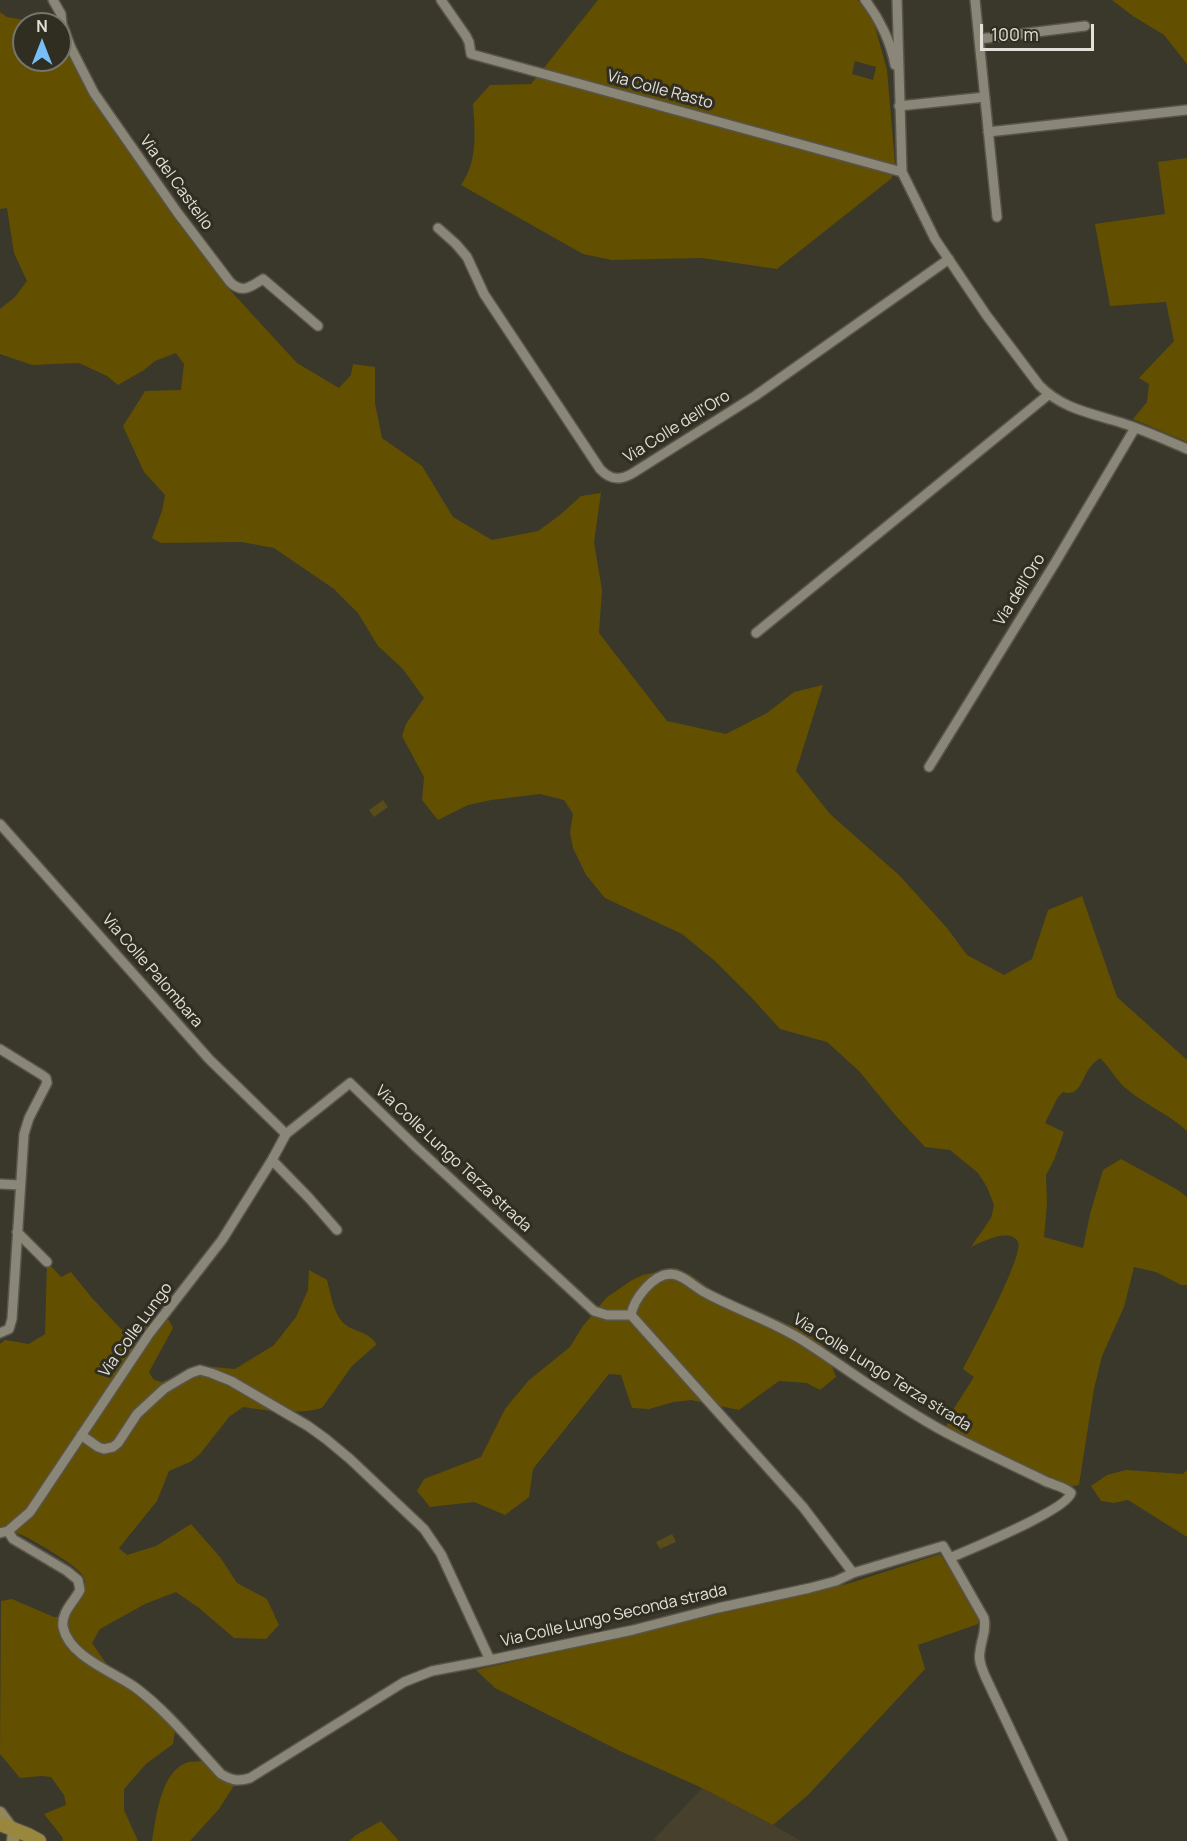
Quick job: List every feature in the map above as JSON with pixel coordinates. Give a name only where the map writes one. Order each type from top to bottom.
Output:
[{"type":"main road","points":[[0,1813],[11,1833],[39,1841]]},
{"type":"street","name":"Via del Castello","points":[[53,0],[61,14],[62,24],[71,48],[94,93],[177,212],[230,282],[237,288],[246,289],[263,279],[318,326]]},
{"type":"street","name":"Via Colle Rasto","points":[[441,0],[466,36],[471,54],[902,172]]},
{"type":"street","points":[[865,0],[884,31],[893,55],[898,88]]},
{"type":"street","points":[[897,0],[902,172],[935,239],[987,316],[1048,395],[1065,405],[1135,428],[1187,449]]},
{"type":"street","points":[[975,0],[997,217]]},
{"type":"street","points":[[979,39],[1085,26]]},
{"type":"street","points":[[899,106],[985,97]]},
{"type":"street","points":[[988,132],[1186,110]]},
{"type":"street","name":"Via Colle dell'Oro","points":[[438,228],[467,257],[484,294],[600,469],[608,476],[617,479],[625,478],[755,396],[949,260]]},
{"type":"street","points":[[756,633],[1048,395]]},
{"type":"street","name":"Via dell'Oro","points":[[929,767],[1135,428]]},
{"type":"street","name":"Via Colle Palombara","points":[[0,824],[209,1059],[286,1134]]},
{"type":"street","points":[[0,1049],[47,1080],[25,1130],[16,1232],[12,1321],[9,1329],[0,1334]]},
{"type":"street","name":"Via Colle Lungo Terza strada","points":[[286,1134],[350,1083],[594,1311],[607,1315],[631,1315],[636,1301],[650,1284],[663,1276],[677,1275],[705,1293],[806,1342],[861,1381],[944,1432],[1071,1493],[1068,1499],[1039,1518],[950,1558]]},
{"type":"street","name":"Via Colle Lungo","points":[[4,1532],[30,1512],[149,1334],[222,1240],[286,1134]]},
{"type":"street","points":[[272,1160],[337,1230]]},
{"type":"street","points":[[0,1184],[20,1185]]},
{"type":"street","points":[[16,1232],[47,1262]]},
{"type":"street","points":[[631,1315],[803,1507],[853,1573],[943,1546],[984,1618],[985,1635],[979,1658],[985,1676],[1063,1841]]},
{"type":"street","name":"Via Colle Lungo Seconda strada","points":[[81,1435],[98,1448],[110,1448],[118,1443],[137,1414],[164,1389],[185,1376],[196,1371],[204,1371],[231,1381],[326,1439],[424,1529],[441,1554],[490,1659],[633,1630],[810,1588],[836,1581],[853,1573]]},
{"type":"street","points":[[4,1532],[78,1580],[80,1590],[67,1609],[63,1623],[65,1633],[77,1649],[108,1673],[135,1688],[156,1706],[221,1774],[229,1779],[237,1781],[250,1778],[404,1682],[432,1671],[490,1659]]},
{"type":"shaded area","points":[[598,0],[858,0],[873,19],[887,70],[895,163],[892,178],[777,269],[702,258],[612,260],[583,254],[461,185],[473,156],[475,136],[473,104],[490,85],[531,84]],"holes":[[[855,61],[876,67],[873,80],[852,74]]]},
{"type":"shaded area","points":[[1112,0],[1187,0],[1187,64],[1164,35]]},
{"type":"shaded area","points":[[0,12],[12,18],[12,72],[72,72],[72,49],[179,223],[229,289],[297,363],[339,388],[351,375],[353,364],[375,367],[375,403],[382,438],[422,466],[453,517],[492,540],[538,531],[581,496],[601,493],[594,542],[602,590],[599,633],[667,721],[726,734],[767,713],[794,692],[823,685],[796,771],[830,814],[899,875],[947,928],[967,955],[1004,975],[1032,959],[1048,910],[1082,896],[1117,997],[1187,1060],[1187,1131],[1128,1090],[1100,1058],[1090,1067],[1077,1090],[1069,1093],[1063,1092],[1058,1097],[1045,1123],[1064,1132],[1046,1175],[1047,1204],[1044,1237],[1083,1248],[1103,1170],[1121,1159],[1187,1197],[1187,1285],[1181,1285],[1156,1272],[1134,1267],[1124,1307],[1102,1356],[1094,1389],[1079,1485],[1064,1488],[944,1432],[953,1410],[974,1377],[963,1369],[1006,1283],[1018,1250],[1018,1242],[1009,1236],[996,1237],[971,1247],[991,1218],[994,1205],[978,1173],[950,1150],[925,1147],[859,1071],[827,1042],[780,1029],[715,961],[682,934],[605,898],[586,875],[573,848],[570,832],[573,814],[564,800],[540,794],[491,800],[468,805],[438,820],[422,800],[424,777],[402,736],[406,724],[424,698],[402,668],[378,646],[358,613],[334,589],[274,548],[242,542],[161,543],[152,538],[165,495],[144,472],[123,426],[145,391],[181,390],[184,364],[176,353],[155,361],[118,385],[107,376],[79,363],[32,365],[0,354],[0,309],[15,297],[27,281],[14,253],[7,208],[0,209]]},
{"type":"shaded area","points":[[1187,158],[1187,442],[1133,419],[1147,402],[1149,384],[1139,378],[1174,341],[1166,302],[1110,306],[1095,224],[1165,214],[1158,162]]},
{"type":"shaded area","points":[[383,800],[388,807],[374,817],[369,810]]},
{"type":"shaded area","points":[[47,1262],[61,1277],[71,1272],[121,1329],[136,1335],[150,1322],[169,1320],[173,1328],[149,1372],[154,1380],[162,1382],[202,1366],[235,1369],[274,1345],[296,1317],[308,1290],[309,1270],[327,1280],[335,1309],[342,1321],[347,1326],[369,1336],[377,1344],[352,1366],[322,1408],[292,1412],[243,1407],[229,1417],[200,1454],[190,1462],[169,1471],[157,1501],[119,1548],[127,1555],[156,1546],[191,1524],[220,1557],[237,1583],[267,1599],[279,1625],[266,1639],[234,1638],[176,1592],[145,1604],[100,1629],[92,1643],[110,1669],[135,1687],[176,1726],[173,1744],[146,1764],[124,1789],[124,1810],[138,1841],[62,1841],[63,1838],[44,1814],[66,1805],[64,1795],[51,1777],[20,1778],[0,1754],[1,1601],[12,1599],[58,1617],[75,1607],[85,1586],[84,1578],[75,1567],[22,1535],[0,1528],[0,1344],[5,1340],[29,1344],[45,1334]]},
{"type":"shaded area","points":[[676,1268],[691,1275],[713,1291],[805,1332],[825,1347],[836,1377],[820,1390],[807,1383],[779,1381],[739,1410],[691,1400],[649,1409],[632,1408],[621,1375],[609,1374],[533,1469],[529,1497],[505,1515],[474,1502],[430,1507],[417,1491],[424,1479],[481,1457],[505,1409],[528,1381],[570,1347],[583,1326],[606,1298],[643,1275]]},
{"type":"shaded area","points":[[1126,1470],[1183,1474],[1187,1470],[1187,1537],[1128,1500],[1114,1503],[1101,1501],[1091,1486],[1107,1475]]},
{"type":"shaded area","points":[[672,1534],[676,1542],[660,1549],[656,1542]]},
{"type":"shaded area","points":[[940,1554],[979,1615],[978,1624],[918,1645],[925,1669],[808,1795],[773,1825],[702,1788],[620,1751],[495,1688],[476,1670],[847,1584]]},
{"type":"shaded area","points":[[209,1761],[237,1781],[219,1809],[190,1841],[152,1841],[162,1795],[172,1774],[180,1766],[189,1762]]},
{"type":"shaded area","points":[[702,1788],[801,1841],[656,1841],[654,1839]]},
{"type":"shaded area","points":[[381,1821],[399,1841],[349,1841],[356,1835]]}]
